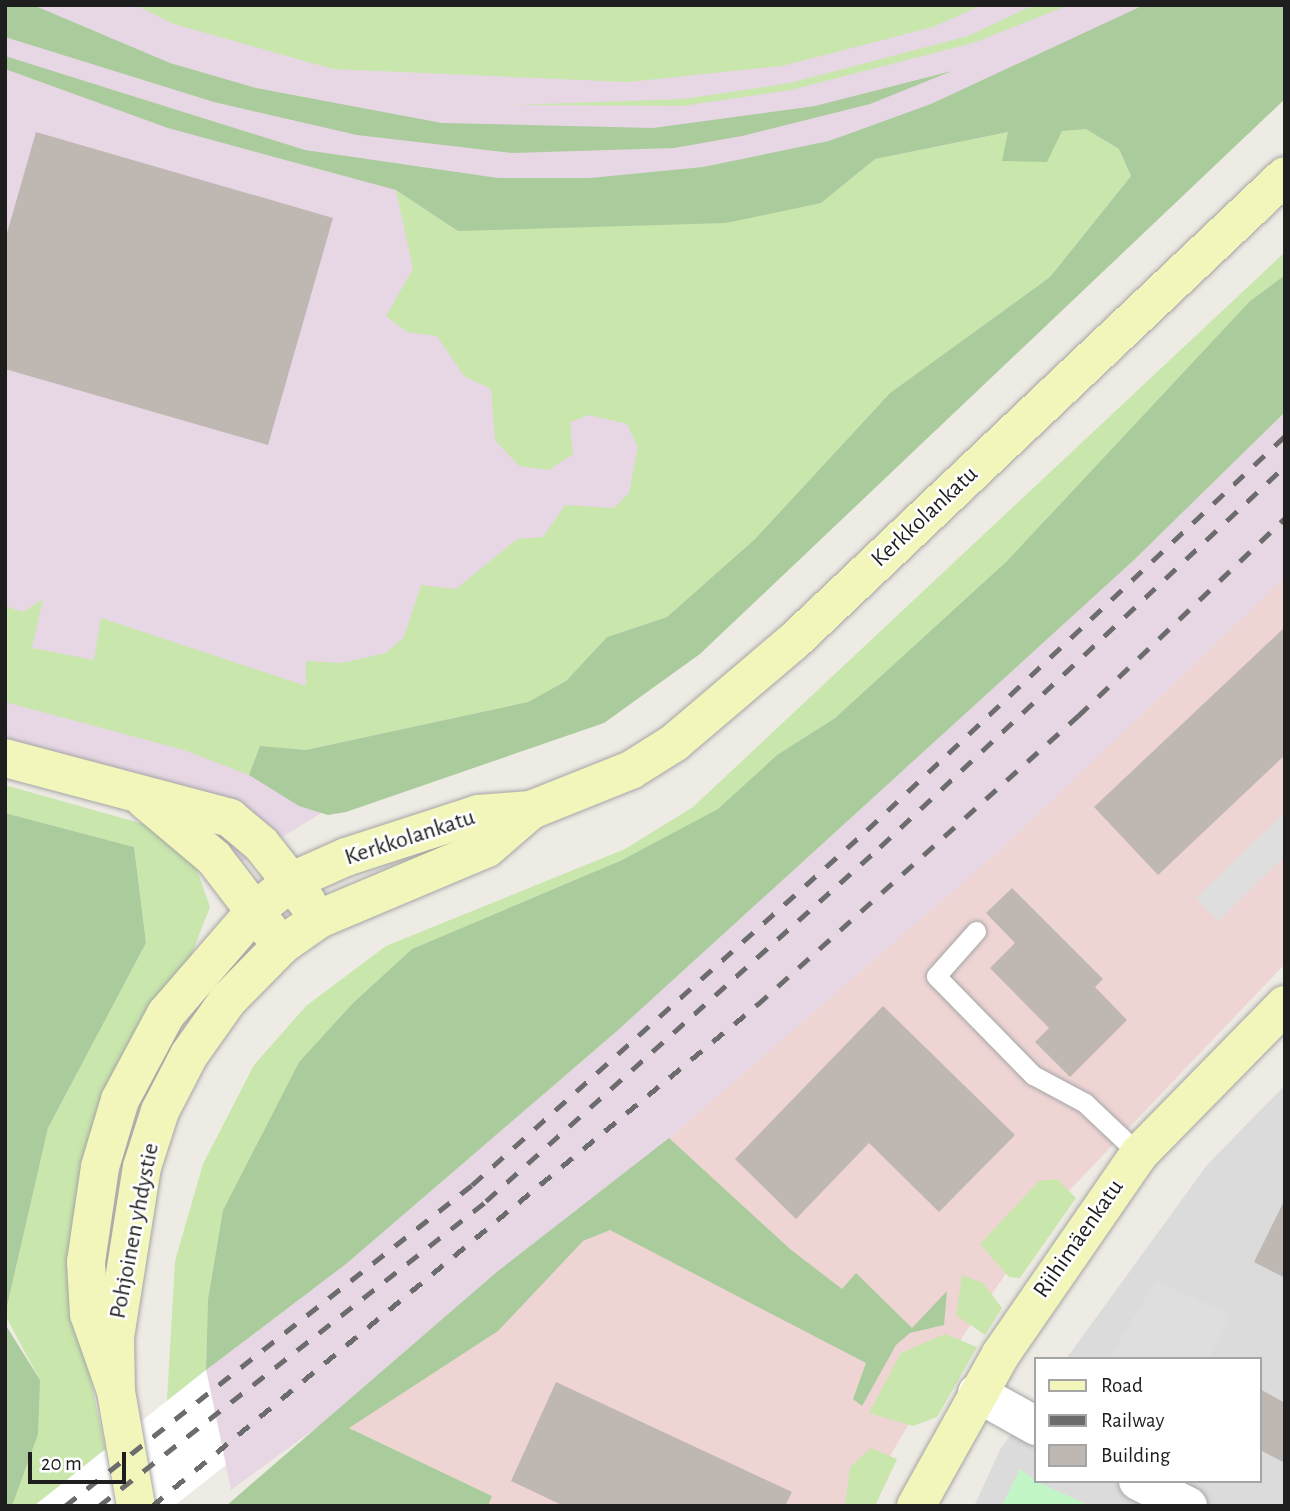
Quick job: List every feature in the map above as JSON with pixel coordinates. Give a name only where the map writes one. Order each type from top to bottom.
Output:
[{"type":"main road","name":"Kerkkolankatu","points":[[255,911],[292,881],[346,857],[478,814],[531,810],[631,770],[714,714],[1285,176]]},
{"type":"main road","points":[[5,758],[230,818],[292,881],[319,919]]},
{"type":"main road","points":[[134,792],[183,826],[282,945]]},
{"type":"main road","name":"Kerkkolankatu","points":[[282,945],[319,919],[487,848],[531,810]]},
{"type":"main road","name":"Pohjoinen yhdystie","points":[[136,1506],[116,1391],[89,1314],[86,1262],[100,1167],[120,1100],[166,1014],[255,911]]},
{"type":"main road","name":"Pohjoinen yhdystie","points":[[116,1391],[124,1274],[142,1167],[160,1111],[228,1000],[282,945]]},
{"type":"main road","name":"Riihimäenkatu","points":[[916,1506],[977,1392],[1139,1154],[1285,1005]]},
{"type":"street","points":[[977,1392],[1034,1425]]},
{"type":"street","points":[[1142,1483],[1188,1506]]},
{"type":"lane","points":[[976,932],[936,976],[1033,1075],[1085,1103],[1139,1154]]},
{"type":"shaded area","points":[[5,5],[1285,5],[607,637],[240,863],[133,792],[5,760]]},
{"type":"shaded area","points":[[1285,412],[1285,577],[1000,850],[443,1335],[231,1490],[206,1370],[346,1264],[617,1031],[1134,560]]},
{"type":"shaded area","points":[[1285,577],[1285,964],[1046,1215],[942,1367],[861,1506],[488,1506],[492,1496],[349,1428],[443,1335],[1000,850]]},
{"type":"shaded area","points":[[1285,812],[1285,856],[1218,921],[1196,898]]},
{"type":"shaded area","points":[[1285,1085],[1285,1506],[974,1506],[1001,1448],[1034,1403],[1034,1483],[1262,1483],[1262,1357],[1067,1357],[1207,1165]]},
{"type":"shaded area","points":[[1156,1280],[1230,1315],[1209,1357],[1110,1357]]},
{"type":"green space","points":[[5,5],[33,5],[170,63],[256,88],[442,123],[653,128],[815,106],[952,71],[870,104],[742,136],[674,148],[512,153],[357,135],[214,102],[5,37]]},
{"type":"green space","points":[[135,5],[982,5],[933,27],[782,66],[628,82],[333,69],[174,24]]},
{"type":"green space","points":[[1034,5],[1069,5],[973,43],[791,90],[682,106],[514,105],[683,99],[790,83],[968,36]]},
{"type":"green space","points":[[1144,5],[1285,5],[1285,99],[700,654],[604,723],[346,812],[328,815],[299,806],[249,775],[260,746],[306,750],[528,702],[566,681],[607,637],[667,617],[755,539],[890,393],[1050,277],[1131,176],[1119,149],[1086,129],[1062,131],[1047,162],[1002,161],[1008,132],[875,159],[821,203],[726,223],[458,231],[396,190],[168,128],[5,69],[5,56],[305,150],[498,178],[590,178],[703,167],[829,141],[931,104]]},
{"type":"green space","points":[[1086,129],[1119,149],[1131,176],[1050,277],[890,393],[755,539],[667,617],[607,637],[566,681],[528,702],[306,750],[260,746],[249,775],[184,750],[5,702],[5,606],[23,612],[43,599],[32,648],[94,660],[101,618],[306,686],[306,661],[342,663],[386,653],[404,637],[421,585],[456,589],[517,539],[543,537],[565,505],[614,508],[629,493],[638,447],[627,424],[589,415],[570,422],[573,454],[549,470],[519,466],[495,440],[491,389],[464,376],[437,336],[407,332],[386,316],[413,269],[396,190],[458,231],[821,203],[875,159],[1009,132]]},
{"type":"green space","points":[[1285,252],[1285,275],[1250,301],[1007,561],[835,718],[777,755],[719,809],[622,860],[412,949],[353,1003],[299,1062],[223,1210],[208,1299],[206,1370],[167,1401],[175,1261],[203,1164],[254,1065],[306,1006],[386,946],[625,849],[693,807]]},
{"type":"green space","points":[[1285,275],[1285,412],[1134,560],[617,1031],[346,1264],[206,1370],[208,1299],[223,1210],[299,1062],[353,1003],[412,949],[622,860],[718,809],[777,755],[835,718],[1007,561],[1250,301]]},
{"type":"green space","points":[[5,785],[154,827],[193,859],[210,907],[189,961],[130,1049],[76,1307],[105,1449],[34,1506],[12,1506],[40,1380],[5,1315],[48,1128],[146,943],[134,847],[5,813]]},
{"type":"green space","points":[[5,813],[134,847],[146,943],[48,1128],[5,1315]]},
{"type":"green space","points":[[669,1138],[790,1249],[842,1289],[856,1273],[912,1328],[947,1291],[944,1325],[910,1333],[896,1345],[862,1406],[853,1399],[866,1363],[610,1230],[583,1241],[498,1331],[349,1428],[492,1496],[488,1506],[226,1506],[498,1271]]},
{"type":"green space","points":[[1057,1179],[1076,1198],[1020,1278],[1009,1277],[980,1244],[1039,1181]]},
{"type":"green space","points":[[962,1275],[983,1283],[1002,1308],[985,1335],[956,1315]]},
{"type":"green space","points":[[5,1324],[40,1380],[38,1434],[12,1506],[5,1506]]},
{"type":"green space","points":[[945,1334],[977,1347],[937,1417],[913,1426],[869,1413],[901,1353]]},
{"type":"green space","points":[[871,1448],[897,1459],[875,1506],[845,1506],[850,1467]]},
{"type":"green space","points":[[1020,1469],[1034,1480],[1034,1483],[1040,1483],[1090,1506],[1002,1506]]},
{"type":"pier","points":[[206,1370],[226,1465],[174,1506],[34,1506]]},
{"type":"building","points":[[36,132],[333,218],[268,445],[5,369],[5,240]]},
{"type":"building","points":[[1285,627],[1285,755],[1158,875],[1094,807]]},
{"type":"building","points":[[1012,888],[1103,979],[1095,987],[1127,1020],[1070,1077],[1035,1042],[1049,1028],[990,968],[1015,943],[986,913]]},
{"type":"building","points":[[883,1006],[1015,1135],[939,1212],[869,1143],[796,1219],[735,1159]]},
{"type":"building","points":[[1285,1199],[1285,1278],[1254,1262]]},
{"type":"building","points":[[556,1382],[792,1492],[785,1506],[564,1506],[511,1481]]},
{"type":"building","points":[[1262,1390],[1285,1403],[1285,1463],[1262,1451]]},
{"type":"railway","points":[[65,1506],[472,1185],[867,830],[1285,436]]},
{"type":"railway","points":[[99,1506],[486,1201],[880,847],[1285,466]]},
{"type":"railway","points":[[152,1506],[757,1005],[1078,716],[1285,518]]}]
